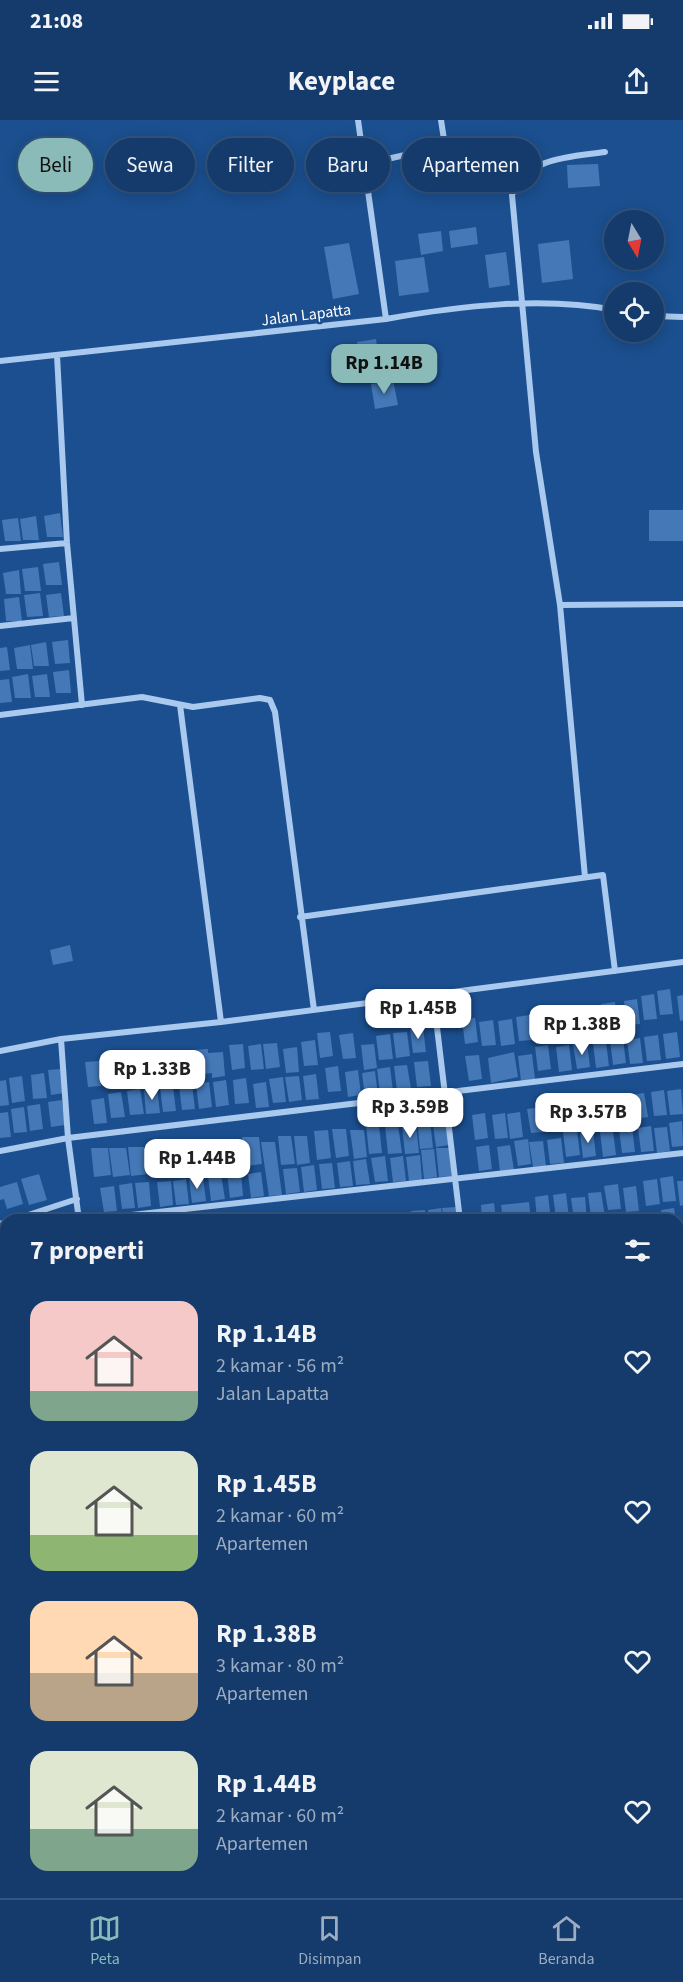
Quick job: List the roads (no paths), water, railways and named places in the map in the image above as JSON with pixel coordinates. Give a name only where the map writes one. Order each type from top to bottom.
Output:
[{"type":"street","points":[[358,120],[361,138]]},
{"type":"street","points":[[390,158],[445,146],[441,120]]},
{"type":"street","points":[[585,877],[560,605],[536,452],[512,207],[516,184],[530,170],[543,163],[605,152]]},
{"type":"street","points":[[369,192],[386,319]]},
{"type":"street","name":"Jalan Lapatta","points":[[0,361],[386,319],[448,308],[572,305],[604,309]]},
{"type":"street","points":[[664,316],[683,317]]},
{"type":"street","points":[[57,355],[67,543],[82,705]]},
{"type":"street","points":[[0,549],[67,543]]},
{"type":"street","points":[[560,605],[683,604]]},
{"type":"street","points":[[0,626],[74,618]]},
{"type":"street","points":[[0,715],[142,697],[180,705],[204,707],[260,698],[270,700],[274,712],[314,1010]]},
{"type":"street","points":[[180,705],[221,1022]]},
{"type":"street","points":[[300,917],[605,876],[615,971]]},
{"type":"street","points":[[0,1051],[61,1039],[221,1022],[683,962]]},
{"type":"street","points":[[434,994],[459,1214]]},
{"type":"street","points":[[61,1039],[68,1138],[78,1214]]},
{"type":"street","points":[[0,1151],[68,1138],[683,1064]]},
{"type":"street","points":[[142,1214],[683,1154]]},
{"type":"street","points":[[31,1214],[77,1199]]}]
